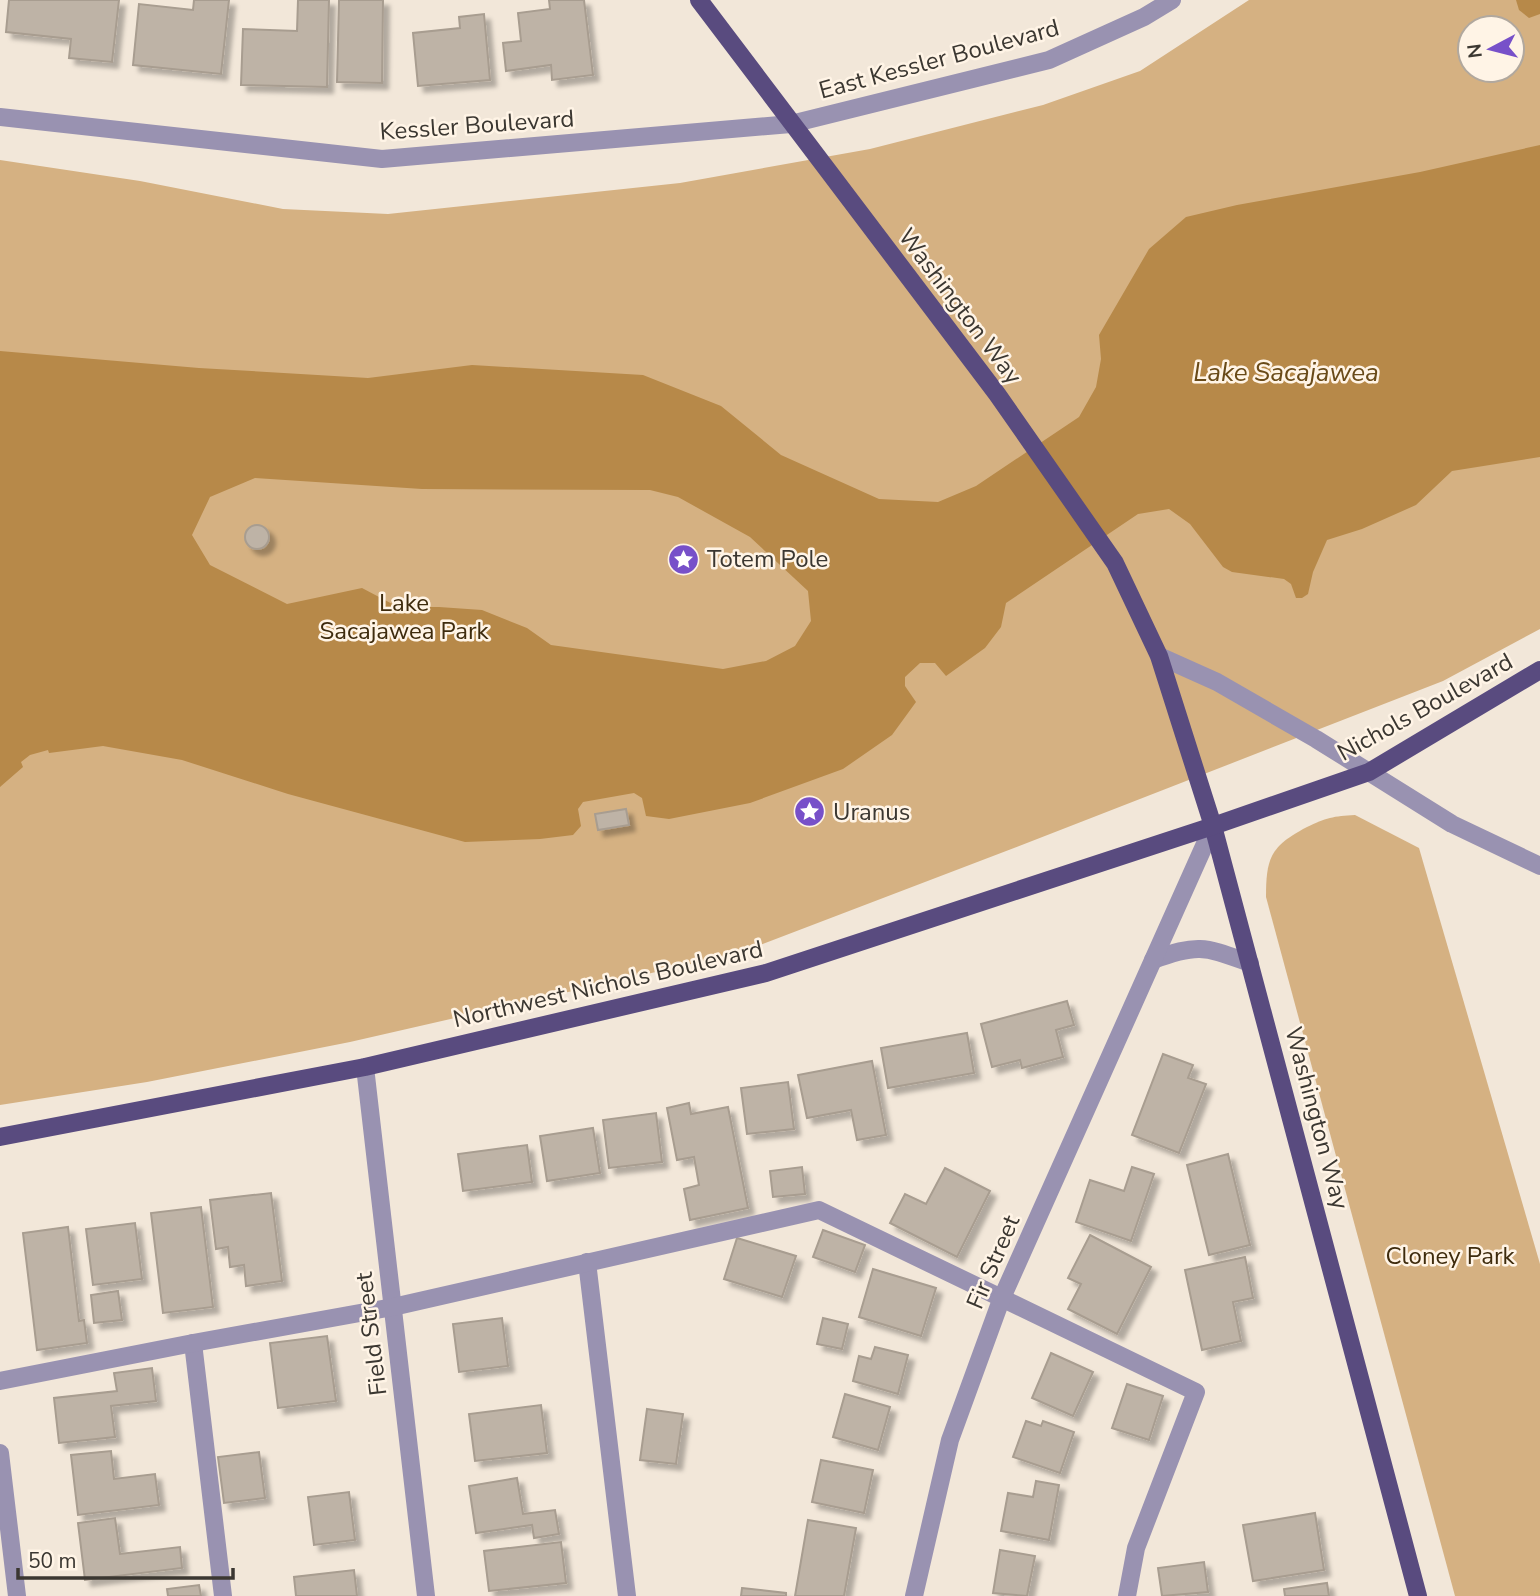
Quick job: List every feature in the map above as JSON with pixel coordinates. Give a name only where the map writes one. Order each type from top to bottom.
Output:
[{"type":"main road","name":"Washington Way","points":[[699,0],[997,394],[1115,563],[1159,656],[1213,826],[1418,1596]]},
{"type":"main road","name":"Nichols Boulevard","points":[[1213,826],[1368,772],[1540,670]]},
{"type":"main road","name":"Northwest Nichols Boulevard","points":[[0,1137],[365,1067],[766,973],[1213,826]]},
{"type":"street","name":"East Kessler Boulevard","points":[[791,124],[1049,60],[1144,17],[1172,0]]},
{"type":"street","name":"Kessler Boulevard","points":[[0,117],[382,159],[791,124]]},
{"type":"street","points":[[1159,656],[1217,682],[1316,739],[1452,824],[1540,866]]},
{"type":"street","name":"Fir Street","points":[[914,1596],[950,1440],[1001,1300],[1213,826]]},
{"type":"street","points":[[1153,960],[1180,950],[1206,947],[1250,962]]},
{"type":"street","name":"Field Street","points":[[365,1067],[426,1596]]},
{"type":"street","points":[[0,1381],[393,1307],[819,1210],[1196,1392],[1136,1548],[1127,1596]]},
{"type":"street","points":[[587,1262],[627,1596]]},
{"type":"street","points":[[193,1343],[223,1596]]},
{"type":"street","points":[[0,1453],[17,1596]]},
{"type":"green space","name":"Lake Sacajawea Park","points":[[1249,0],[1540,0],[1540,629],[1443,681],[739,953],[350,1042],[147,1082],[0,1105],[0,160],[140,181],[283,209],[388,214],[680,183],[870,149],[1043,105],[1140,71]]},
{"type":"green space","name":"Cloney Park","points":[[1355,815],[1419,848],[1540,1264],[1540,1596],[1455,1596],[1266,897],[1269,862],[1285,840],[1319,821]]},
{"type":"water","points":[[1516,0],[1540,0],[1540,14],[1529,18],[1519,10]]},
{"type":"water","name":"Lake Sacajawea","points":[[1540,145],[1540,457],[1452,471],[1416,505],[1362,529],[1327,540],[1313,572],[1308,594],[1302,598],[1296,598],[1291,584],[1284,579],[1232,572],[1223,567],[1190,524],[1169,509],[1138,514],[1006,603],[1001,627],[985,648],[946,676],[935,663],[920,663],[905,677],[905,686],[916,702],[892,735],[843,769],[750,803],[669,819],[646,816],[642,798],[634,793],[583,802],[578,809],[581,826],[573,835],[465,842],[288,794],[182,760],[103,746],[49,753],[48,750],[30,755],[21,762],[23,767],[0,787],[0,351],[199,368],[368,378],[472,365],[643,375],[721,406],[781,455],[879,499],[938,502],[976,486],[1079,417],[1096,387],[1101,359],[1099,335],[1149,249],[1186,217],[1237,205],[1420,172]],"holes":[[[255,478],[422,489],[650,490],[678,497],[750,537],[808,591],[811,621],[795,646],[766,661],[723,669],[551,645],[527,628],[482,610],[398,607],[362,588],[287,604],[210,565],[192,535],[210,497]]]},
{"type":"building","points":[[9,0],[119,0],[112,62],[69,58],[71,39],[6,32]]},
{"type":"building","points":[[194,0],[229,0],[221,74],[133,65],[139,4],[193,10]]},
{"type":"building","points":[[298,0],[329,0],[327,87],[241,85],[243,29],[297,31]]},
{"type":"building","points":[[339,0],[383,0],[382,83],[337,82]]},
{"type":"building","points":[[549,0],[584,0],[593,75],[552,80],[551,65],[506,71],[503,43],[521,41],[518,13],[550,9]]},
{"type":"building","points":[[484,14],[490,80],[418,86],[413,33],[460,28],[459,17]]},
{"type":"building","points":[[257,525],[266,528],[269,537],[266,546],[257,549],[248,546],[245,537],[248,528]]},
{"type":"building","points":[[626,809],[629,825],[598,830],[595,814]]},
{"type":"building","points":[[1067,1001],[1074,1025],[1056,1030],[1063,1057],[1022,1068],[1020,1060],[992,1067],[981,1024]]},
{"type":"building","points":[[967,1033],[974,1073],[888,1088],[881,1048]]},
{"type":"building","points":[[1163,1054],[1193,1065],[1188,1078],[1206,1084],[1179,1153],[1132,1135]]},
{"type":"building","points":[[872,1061],[886,1135],[857,1140],[851,1110],[807,1118],[798,1075]]},
{"type":"building","points":[[788,1082],[794,1129],[747,1134],[741,1088]]},
{"type":"building","points":[[689,1103],[691,1114],[728,1107],[748,1208],[690,1220],[684,1189],[699,1185],[694,1157],[677,1160],[667,1108]]},
{"type":"building","points":[[656,1113],[662,1162],[609,1168],[603,1120]]},
{"type":"building","points":[[593,1128],[600,1173],[547,1181],[540,1136]]},
{"type":"building","points":[[527,1145],[532,1182],[463,1191],[458,1154]]},
{"type":"building","points":[[1228,1154],[1250,1245],[1209,1255],[1187,1165]]},
{"type":"building","points":[[802,1167],[805,1194],[773,1197],[770,1171]]},
{"type":"building","points":[[1132,1167],[1154,1174],[1131,1241],[1076,1222],[1090,1180],[1124,1191]]},
{"type":"building","points":[[945,1168],[990,1191],[957,1257],[890,1223],[905,1194],[926,1204]]},
{"type":"building","points":[[271,1193],[282,1281],[246,1286],[244,1265],[230,1267],[228,1247],[216,1249],[210,1200]]},
{"type":"building","points":[[201,1207],[213,1307],[163,1313],[151,1213]]},
{"type":"building","points":[[135,1223],[142,1279],[93,1285],[86,1229]]},
{"type":"building","points":[[68,1227],[79,1321],[84,1320],[87,1343],[37,1350],[23,1233]]},
{"type":"building","points":[[823,1230],[865,1245],[855,1272],[813,1257]]},
{"type":"building","points":[[1090,1235],[1151,1267],[1117,1334],[1068,1309],[1081,1284],[1068,1278]]},
{"type":"building","points":[[737,1238],[796,1256],[782,1297],[724,1279]]},
{"type":"building","points":[[1245,1257],[1253,1298],[1233,1302],[1241,1341],[1202,1350],[1185,1270]]},
{"type":"building","points":[[873,1269],[936,1288],[921,1336],[859,1317]]},
{"type":"building","points":[[118,1291],[122,1320],[94,1323],[91,1295]]},
{"type":"building","points":[[502,1318],[508,1366],[459,1372],[453,1324]]},
{"type":"building","points":[[823,1318],[848,1324],[842,1349],[817,1344]]},
{"type":"building","points":[[327,1336],[336,1401],[278,1408],[270,1343]]},
{"type":"building","points":[[875,1347],[908,1355],[898,1394],[853,1381],[859,1356],[871,1359]]},
{"type":"building","points":[[1051,1353],[1093,1372],[1073,1416],[1032,1398]]},
{"type":"building","points":[[152,1368],[156,1401],[111,1406],[115,1437],[59,1443],[54,1398],[117,1391],[114,1373]]},
{"type":"building","points":[[1127,1384],[1163,1396],[1149,1440],[1112,1428]]},
{"type":"building","points":[[845,1394],[890,1407],[878,1450],[833,1437]]},
{"type":"building","points":[[541,1405],[547,1453],[475,1461],[469,1414]]},
{"type":"building","points":[[647,1409],[683,1414],[676,1464],[640,1460]]},
{"type":"building","points":[[1026,1421],[1041,1426],[1043,1421],[1074,1432],[1060,1473],[1013,1457]]},
{"type":"building","points":[[111,1451],[114,1479],[155,1474],[159,1505],[78,1515],[71,1455]]},
{"type":"building","points":[[259,1452],[265,1498],[224,1503],[218,1457]]},
{"type":"building","points":[[821,1460],[873,1470],[864,1513],[812,1502]]},
{"type":"building","points":[[517,1478],[523,1514],[555,1510],[559,1534],[534,1538],[532,1525],[476,1533],[469,1486]]},
{"type":"building","points":[[1036,1481],[1059,1485],[1049,1540],[1001,1531],[1008,1493],[1033,1497]]},
{"type":"building","points":[[349,1492],[355,1540],[314,1545],[308,1497]]},
{"type":"building","points":[[1315,1513],[1324,1570],[1253,1581],[1243,1525]]},
{"type":"building","points":[[115,1518],[120,1554],[180,1547],[182,1568],[85,1580],[78,1523]]},
{"type":"building","points":[[808,1520],[856,1528],[844,1596],[795,1596]]},
{"type":"building","points":[[561,1542],[566,1583],[489,1591],[484,1551]]},
{"type":"building","points":[[1000,1550],[1035,1556],[1027,1596],[993,1593]]},
{"type":"building","points":[[1204,1562],[1208,1592],[1162,1596],[1158,1568]]},
{"type":"building","points":[[354,1570],[357,1596],[296,1596],[294,1577]]},
{"type":"building","points":[[1327,1583],[1329,1596],[1285,1596],[1284,1589]]},
{"type":"building","points":[[199,1585],[201,1596],[168,1596],[167,1589]]},
{"type":"building","points":[[742,1588],[786,1593],[786,1596],[741,1596]]},
{"type":"place","name":"Totem Pole","points":[[684,559]]},
{"type":"place","name":"Uranus","points":[[810,812]]}]
